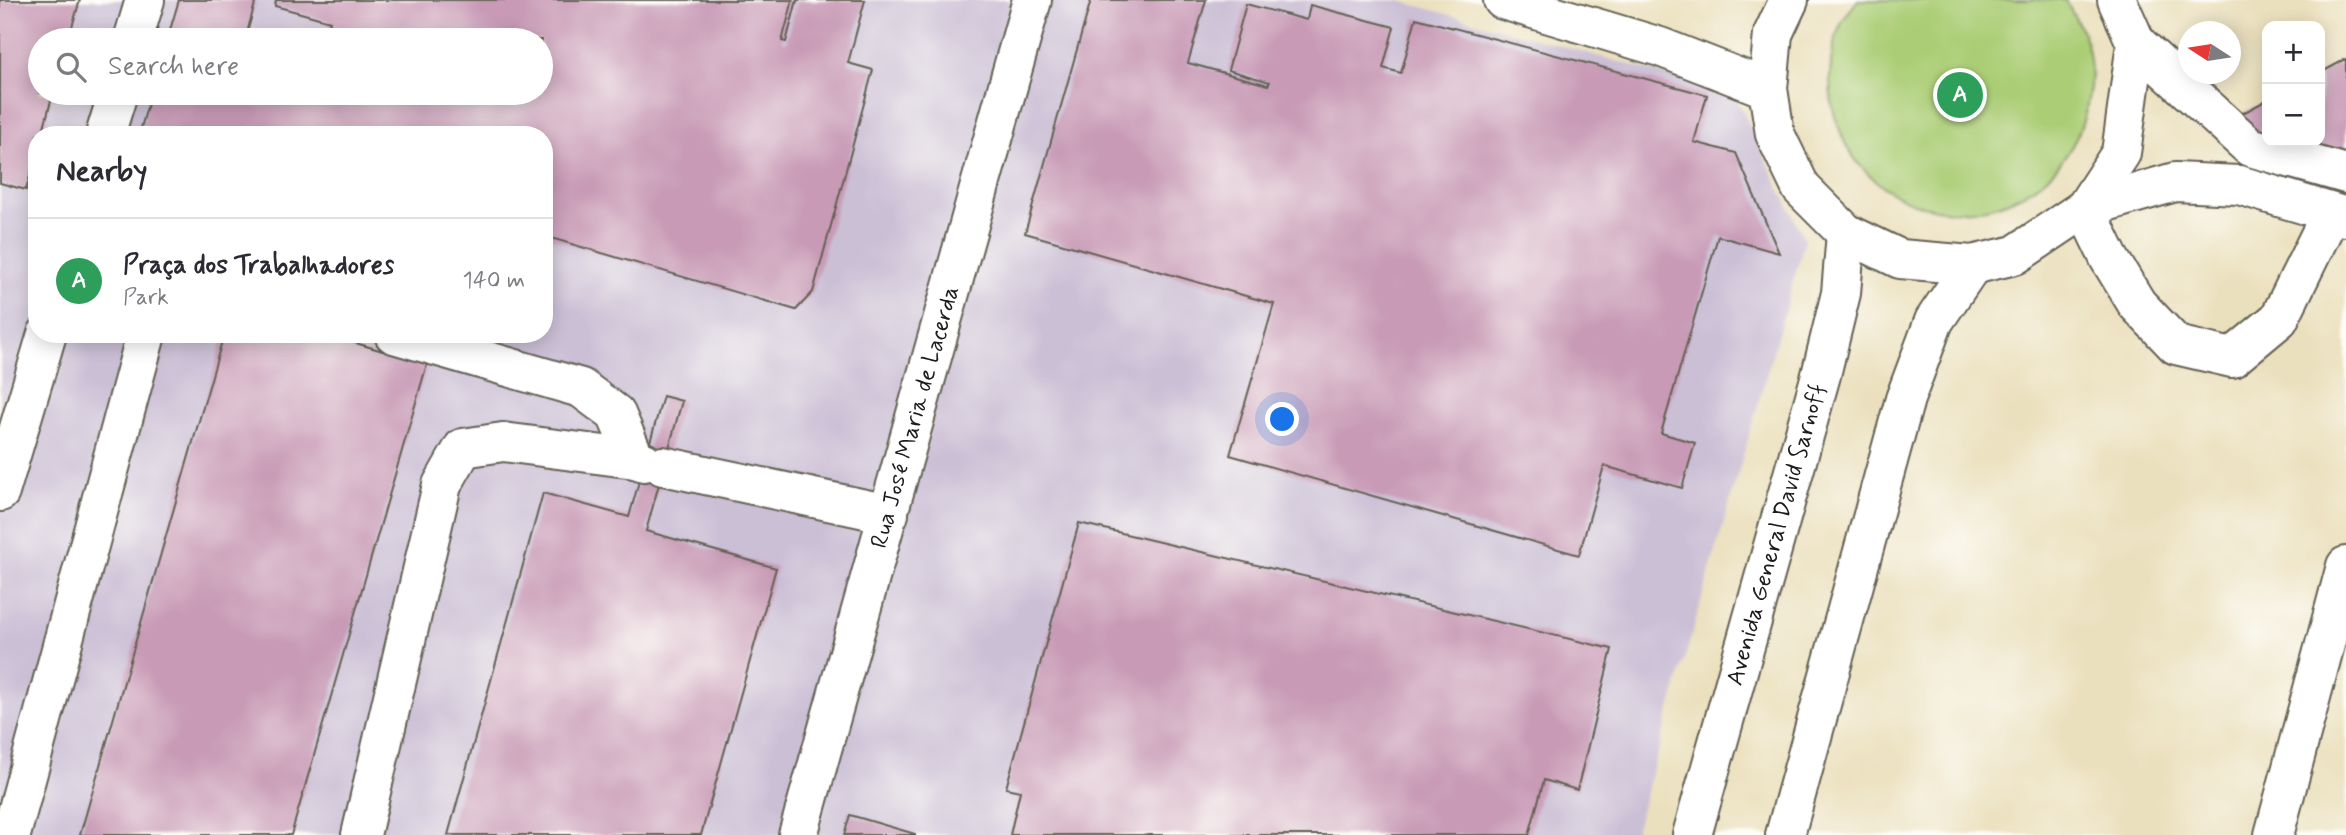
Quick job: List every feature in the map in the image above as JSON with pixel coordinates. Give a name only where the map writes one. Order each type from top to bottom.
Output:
[{"type":"street","points":[[137,28],[145,0]]},
{"type":"street","name":"Rua José Maria de Lacerda","points":[[799,835],[1032,0]]},
{"type":"street","points":[[1503,0],[1660,47],[1768,89]]},
{"type":"street","points":[[1789,0],[1773,34],[1768,89],[1775,134],[1801,188],[1846,233],[1900,258],[1972,265],[2015,254],[2085,208],[2175,182],[2239,185],[2338,215],[2278,319],[2232,358],[2176,345],[2137,304],[2109,258],[2085,208]]},
{"type":"street","points":[[2117,0],[2136,43],[2250,147],[2346,174]]},
{"type":"street","points":[[2085,208],[2121,153],[2136,43]]},
{"type":"street","points":[[108,126],[114,105]]},
{"type":"street","name":"Avenida General David Sarnoff","points":[[1692,835],[1821,375],[1841,293],[1846,233]]},
{"type":"street","points":[[1784,835],[1905,399],[1934,321],[1972,265]]},
{"type":"street","points":[[0,492],[44,343]]},
{"type":"street","points":[[11,835],[144,343]]},
{"type":"street","points":[[425,343],[580,388],[616,414],[647,462]]},
{"type":"street","points":[[361,835],[442,485],[463,448],[503,442],[647,462],[889,514]]},
{"type":"street","points":[[2274,835],[2336,638],[2346,566]]},
{"type":"shaded area","points":[[0,0],[1397,0],[1734,94],[1805,240],[1634,835],[0,835]]},
{"type":"green space","points":[[1858,0],[2065,0],[2087,45],[2090,85],[2075,141],[2051,173],[2021,195],[1985,208],[1948,210],[1911,202],[1876,181],[1848,149],[1834,113],[1830,87],[1831,59],[1837,34]]},
{"type":"building","points":[[0,0],[80,0],[72,28],[28,28],[28,105],[50,105],[44,126],[28,126],[26,190],[0,183]]},
{"type":"building","points":[[179,0],[256,0],[248,28],[171,28]]},
{"type":"building","points":[[276,0],[793,0],[782,41],[786,42],[797,0],[865,0],[848,63],[873,70],[813,292],[796,310],[553,239],[553,126],[142,126],[148,105],[553,105],[553,28],[328,28],[330,21],[275,6]]},
{"type":"building","points":[[1091,0],[1206,0],[1188,63],[1268,85],[1270,82],[1228,70],[1246,4],[1307,20],[1310,5],[1394,27],[1383,68],[1401,73],[1416,18],[1707,95],[1694,142],[1736,153],[1779,253],[1718,236],[1661,433],[1695,443],[1682,488],[1604,466],[1579,555],[1230,455],[1274,304],[1025,233]]},
{"type":"building","points":[[2346,59],[2346,166],[2276,147],[2325,147],[2325,70]]},
{"type":"building","points":[[2262,103],[2262,143],[2257,142],[2243,113]]},
{"type":"building","points":[[221,343],[356,343],[427,364],[291,835],[80,835]]},
{"type":"building","points":[[663,396],[682,401],[646,531],[776,568],[701,835],[448,835],[543,493],[629,517]]},
{"type":"building","points":[[1079,523],[1612,649],[1577,790],[1544,780],[1529,835],[1010,835],[1020,791],[1006,788]]},
{"type":"building","points":[[850,815],[915,834],[915,835],[844,835]]},
{"type":"place","name":"Praça dos Trabalhadores","points":[[1960,95]]}]
